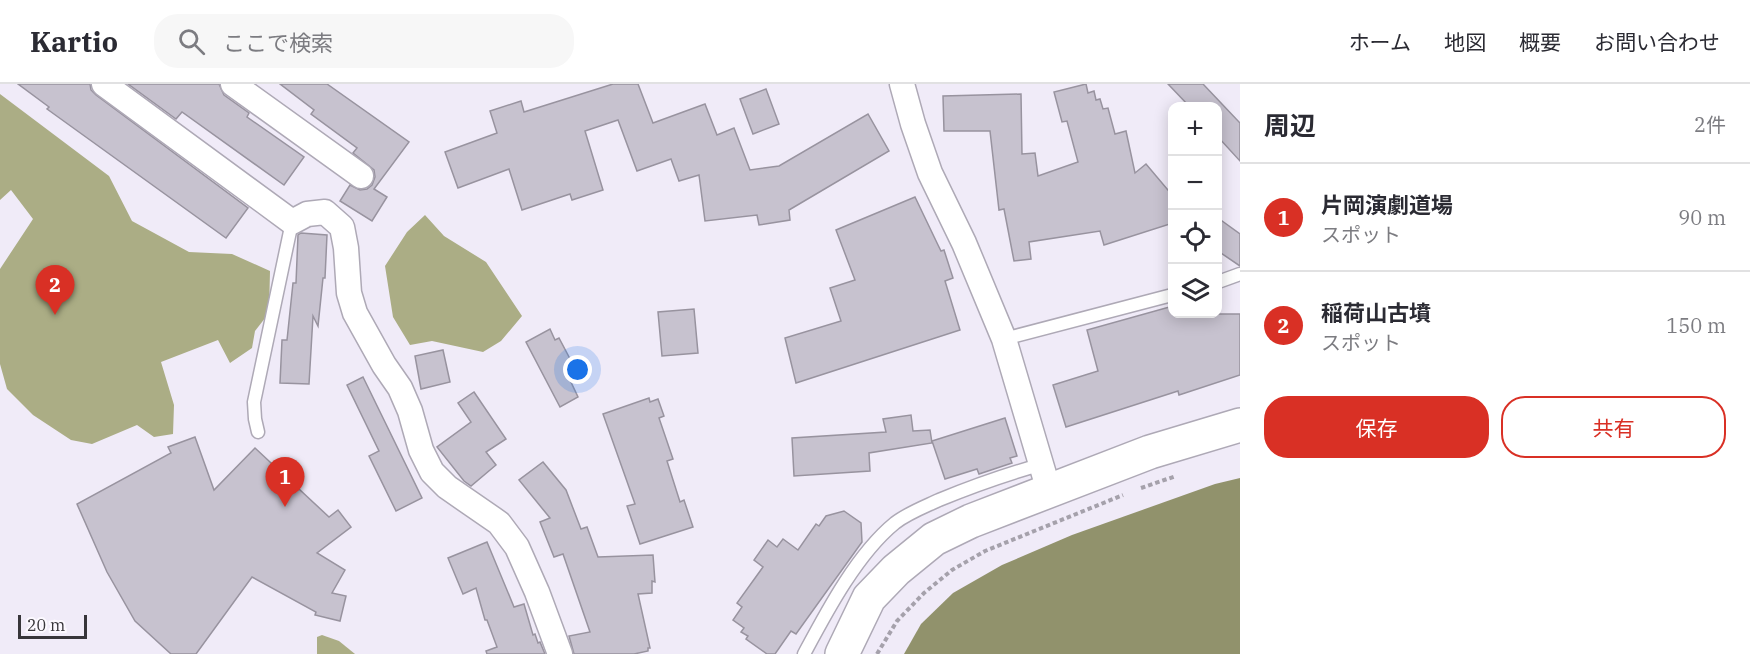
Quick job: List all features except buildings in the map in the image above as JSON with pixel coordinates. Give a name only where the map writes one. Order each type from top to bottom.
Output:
[{"type":"street","points":[[104,84],[292,222],[307,214],[325,212],[342,227],[349,293],[355,313],[384,365],[400,388],[410,411],[421,450],[432,472],[447,487],[499,523],[517,548],[537,592],[560,654]]},
{"type":"street","points":[[233,84],[361,176]]},
{"type":"street","points":[[903,84],[913,124],[930,173],[964,243],[1004,339],[1046,478]]},
{"type":"street","points":[[842,654],[869,598],[896,570],[934,539],[971,521],[1046,478],[1150,452],[1240,424]]},
{"type":"lane","points":[[258,432],[254,402],[292,222]]},
{"type":"lane","points":[[1222,281],[1240,274]]},
{"type":"lane","points":[[1004,339],[1168,296]]},
{"type":"lane","points":[[804,654],[826,612],[865,555],[896,522],[914,511],[956,493],[1015,472],[1046,478]]},
{"type":"path","points":[[1136,490],[1185,473]]},
{"type":"path","points":[[878,654],[897,621],[924,593],[952,570],[985,551],[1125,494]]},
{"type":"shaded area","points":[[0,94],[109,176],[132,221],[189,252],[232,254],[270,271],[269,313],[255,331],[252,348],[230,363],[218,340],[161,362],[174,405],[173,434],[154,437],[137,425],[92,444],[71,440],[33,415],[7,389],[0,364],[0,269],[33,219],[11,190],[0,200]]},
{"type":"shaded area","points":[[425,215],[444,236],[486,262],[522,316],[501,341],[483,352],[432,341],[410,345],[393,317],[385,266],[407,232]]},
{"type":"shaded area","points":[[1240,478],[1240,654],[904,654],[921,624],[953,593],[1002,565],[1072,535],[1215,484]]},
{"type":"shaded area","points":[[322,635],[339,641],[355,654],[317,654],[317,637]]},
{"type":"place","name":"稲荷山古墳","points":[[55,315]]},
{"type":"place","name":"片岡演劇道場","points":[[285,507]]}]
